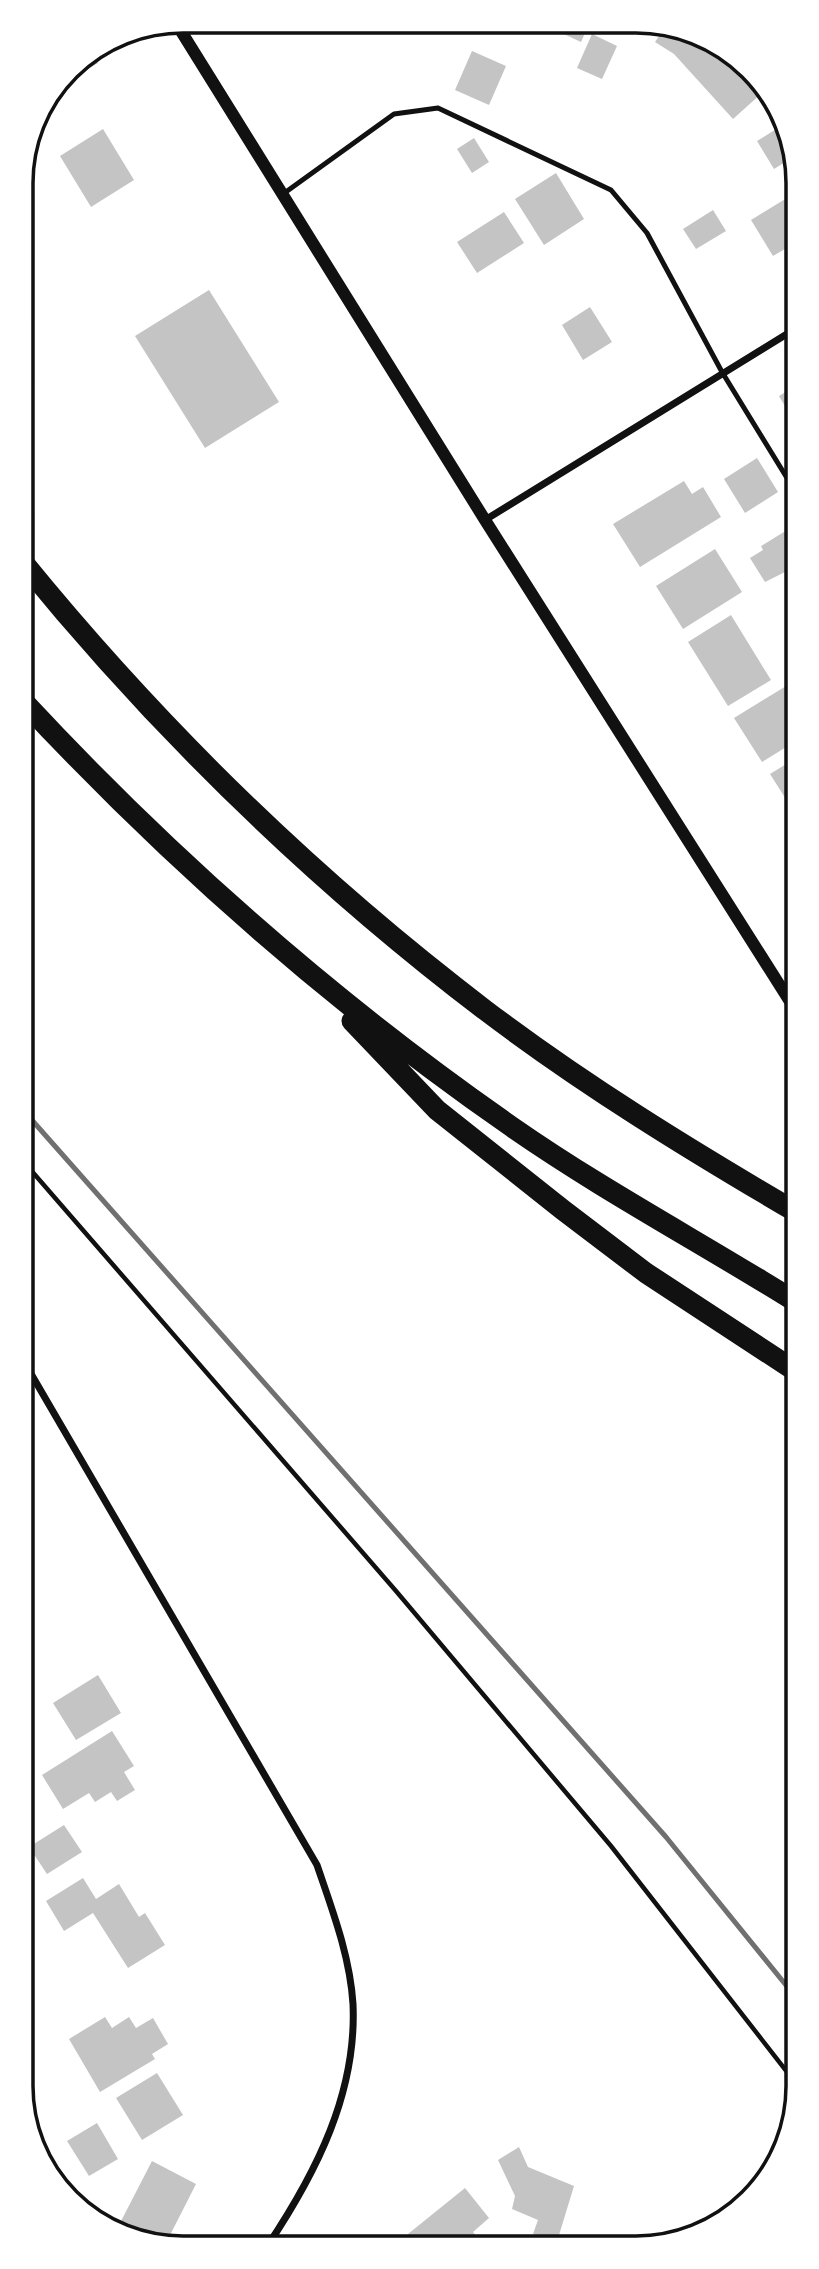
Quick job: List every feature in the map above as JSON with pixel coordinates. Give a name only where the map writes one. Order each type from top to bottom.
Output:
[{"type":"highway","points":[[34,575],[129,685],[207,766],[331,884],[486,1010],[573,1073],[712,1163],[785,1206]]},
{"type":"highway","points":[[34,712],[154,834],[366,1018],[513,1128],[644,1213],[785,1296]]},
{"type":"highway","points":[[281,946],[437,1110],[646,1273],[785,1364]]},
{"type":"street","points":[[183,34],[485,520],[786,995]]},
{"type":"street","points":[[485,520],[786,334]]},
{"type":"street","points":[[33,1378],[317,1865],[332,1907],[345,1955],[352,2003],[351,2043],[341,2099],[326,2147],[302,2194],[274,2236]]},
{"type":"lane","points":[[283,194],[394,114],[438,108],[611,190],[647,233],[722,372],[786,476]]},
{"type":"path","points":[[33,1173],[396,1591],[611,1846],[785,2069]]},
{"type":"building","points":[[562,33],[585,33],[581,42]]},
{"type":"building","points":[[592,34],[617,46],[602,79],[577,68]]},
{"type":"building","points":[[659,35],[665,36],[710,53],[742,77],[758,97],[733,119],[674,54],[655,42]]},
{"type":"building","points":[[472,51],[506,66],[489,105],[455,90]]},
{"type":"building","points":[[103,129],[134,180],[91,207],[60,156]]},
{"type":"building","points":[[776,129],[784,163],[774,169],[757,141]]},
{"type":"building","points":[[474,138],[489,162],[472,173],[457,149]]},
{"type":"building","points":[[556,173],[584,219],[544,245],[515,199]]},
{"type":"building","points":[[786,199],[786,248],[773,256],[751,220]]},
{"type":"building","points":[[713,210],[726,231],[696,249],[683,229]]},
{"type":"building","points":[[504,212],[524,243],[477,273],[457,242]]},
{"type":"building","points":[[209,290],[279,402],[205,448],[135,336]]},
{"type":"building","points":[[590,307],[612,342],[583,360],[562,325]]},
{"type":"building","points":[[786,392],[786,408],[779,396]]},
{"type":"building","points":[[757,458],[778,492],[745,513],[724,479]]},
{"type":"building","points":[[684,481],[692,494],[703,487],[721,517],[640,567],[613,524]]},
{"type":"building","points":[[786,531],[786,572],[765,582],[750,558],[763,550],[761,546]]},
{"type":"building","points":[[715,549],[742,592],[683,629],[656,586]]},
{"type":"building","points":[[731,615],[771,680],[728,706],[688,642]]},
{"type":"building","points":[[786,686],[786,747],[762,762],[734,718]]},
{"type":"building","points":[[786,764],[786,799],[770,774]]},
{"type":"building","points":[[98,1675],[121,1713],[76,1740],[53,1703]]},
{"type":"building","points":[[112,1731],[134,1766],[124,1772],[135,1790],[117,1801],[111,1792],[95,1802],[89,1793],[63,1809],[42,1775]]},
{"type":"building","points":[[64,1825],[82,1852],[47,1874],[33,1853],[33,1844]]},
{"type":"building","points":[[83,1878],[96,1899],[119,1884],[139,1917],[145,1913],[165,1945],[128,1968],[93,1913],[64,1931],[46,1901]]},
{"type":"building","points":[[105,2017],[112,2028],[129,2017],[136,2028],[153,2018],[168,2044],[152,2054],[155,2059],[100,2092],[69,2039]]},
{"type":"building","points":[[157,2073],[183,2115],[142,2140],[116,2098]]},
{"type":"building","points":[[97,2123],[118,2159],[89,2176],[67,2141]]},
{"type":"building","points":[[519,2147],[528,2167],[574,2186],[559,2236],[533,2234],[538,2220],[512,2209],[515,2196],[498,2160]]},
{"type":"building","points":[[152,2161],[196,2184],[170,2235],[145,2231],[121,2222]]},
{"type":"building","points":[[465,2188],[489,2218],[473,2232],[476,2236],[408,2234]]},
{"type":"railway","points":[[34,1122],[666,1837],[785,1984]]}]
